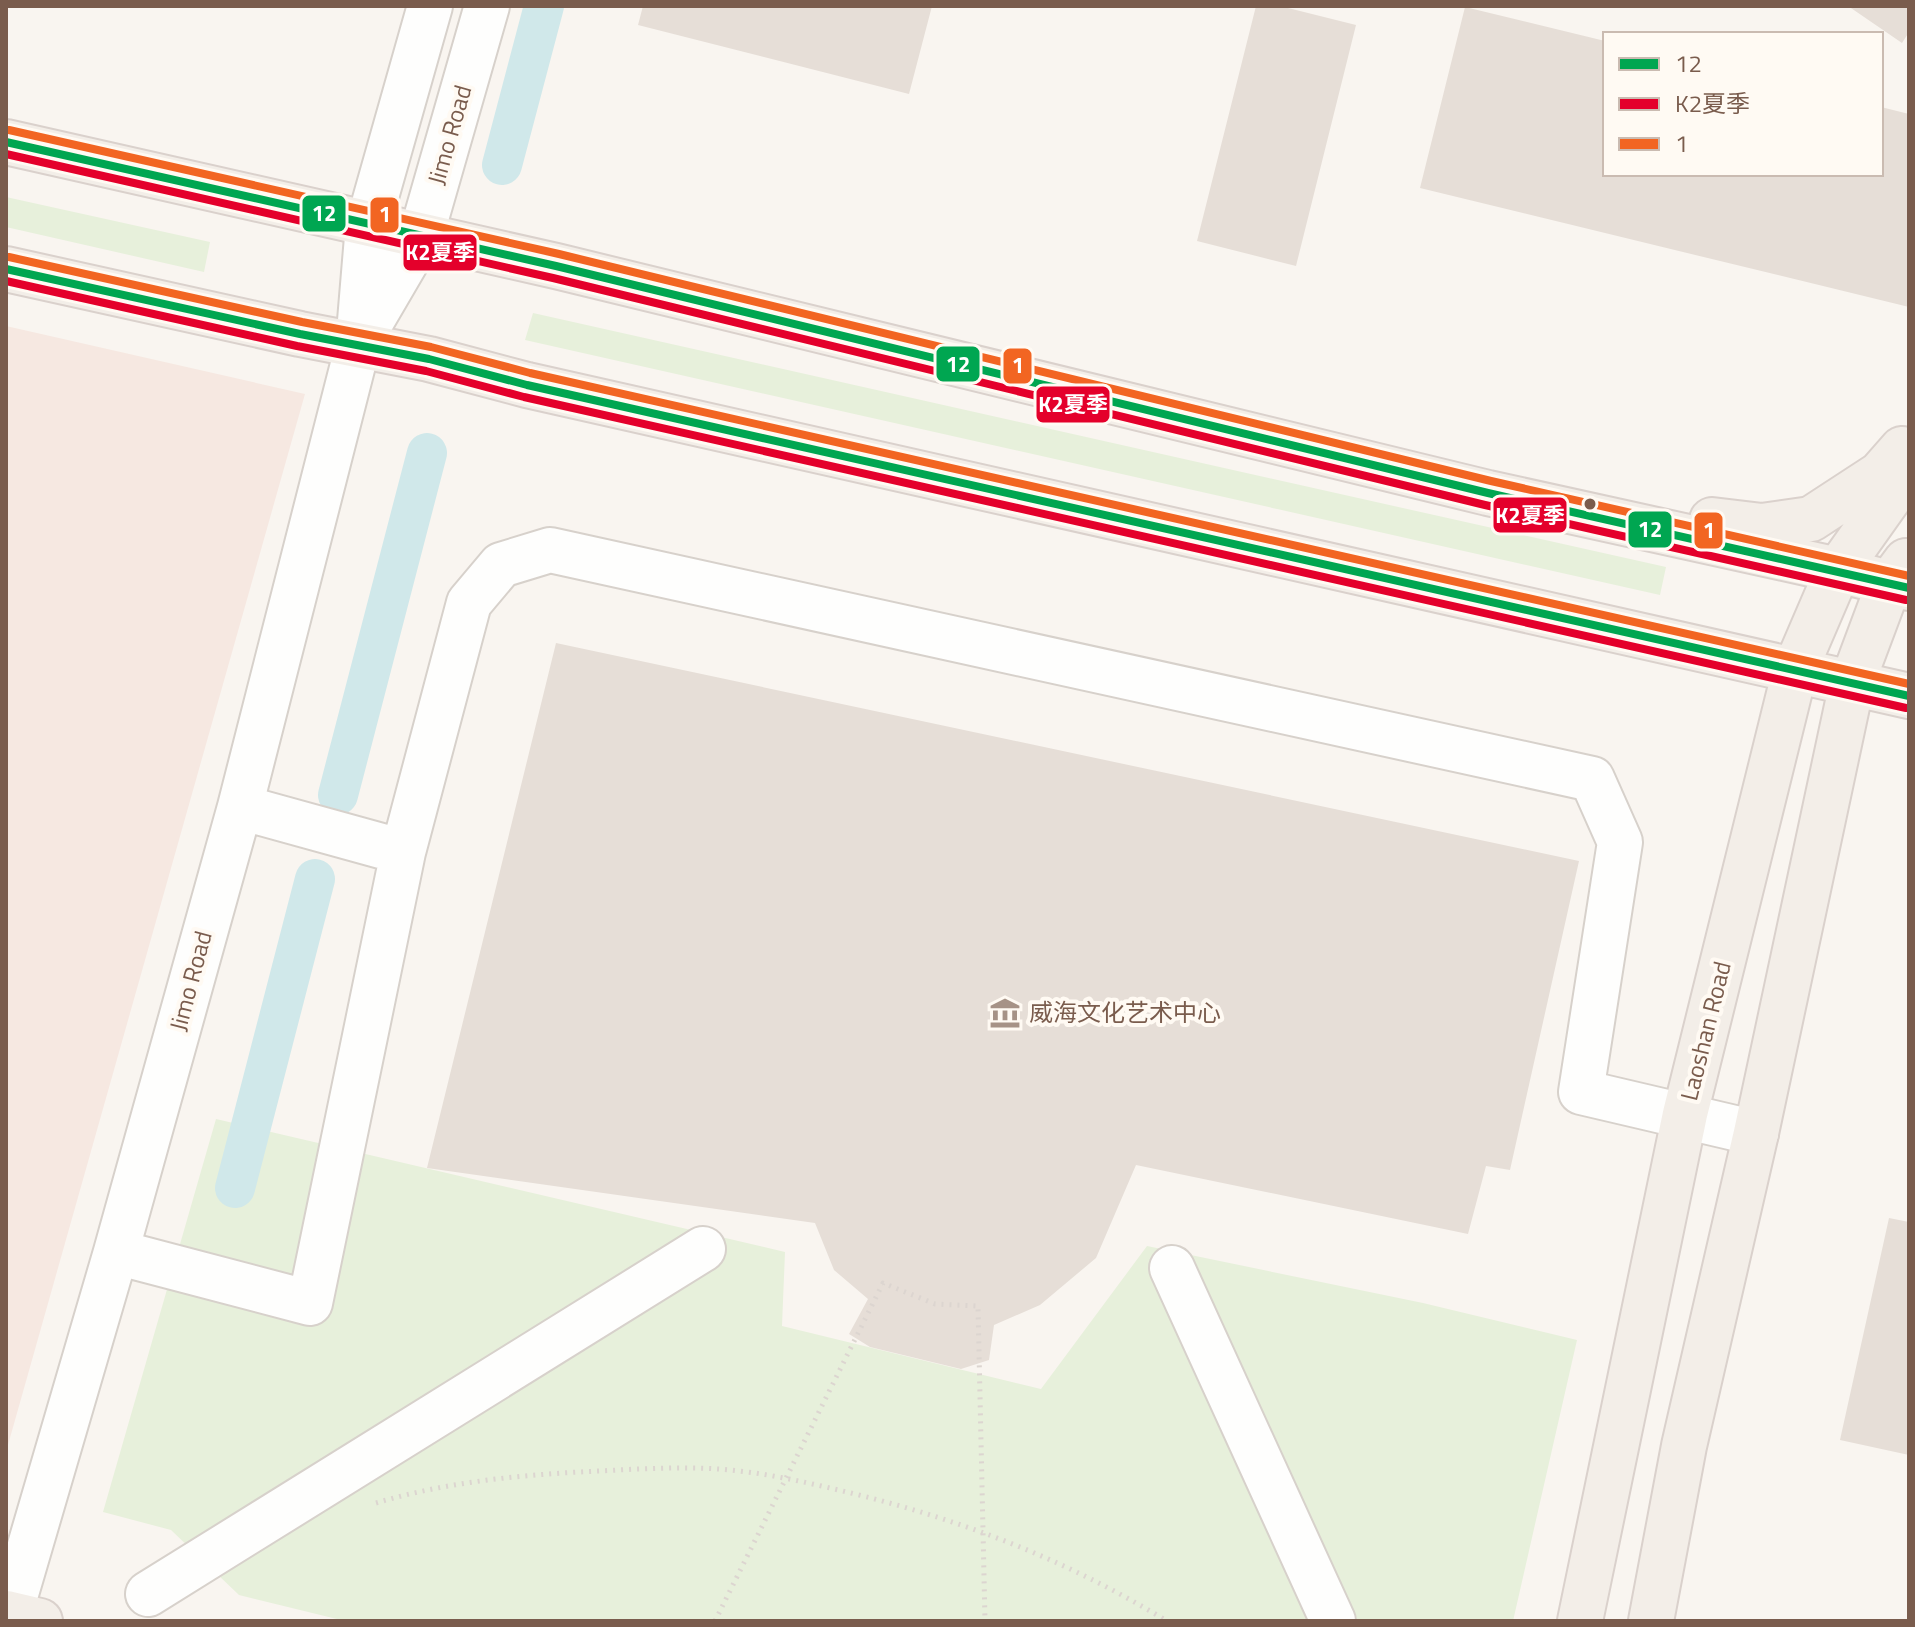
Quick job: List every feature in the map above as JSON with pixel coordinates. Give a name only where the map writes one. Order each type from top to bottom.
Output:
[{"type":"main road","points":[[6,142],[556,266],[1488,493],[1838,570],[1902,576],[1852,683],[1756,1133],[1684,1446],[1658,1619]]},
{"type":"main road","points":[[6,269],[429,359],[574,396],[1909,696]]},
{"type":"main road","points":[[1488,493],[1762,526],[1811,519],[1880,474],[1909,442]]},
{"type":"main road","name":"Laoshan Road","points":[[1580,1621],[1685,1114],[1795,670],[1838,570],[1909,470]]},
{"type":"street","name":"Jimo Road","points":[[18,1616],[240,807],[358,345],[368,225],[430,6]]},
{"type":"street","name":"Jimo Road","points":[[358,345],[421,236],[487,6]]},
{"type":"street","points":[[116,1252],[310,1303],[403,852],[469,603],[501,565],[550,550],[1592,779],[1620,842],[1581,1092],[1756,1133]]},
{"type":"street","points":[[240,807],[403,852]]},
{"type":"street","points":[[148,1594],[703,1249]]},
{"type":"street","points":[[1172,1268],[1333,1621]]},
{"type":"path","points":[[715,1621],[883,1283],[935,1304],[978,1306],[985,1621]]},
{"type":"path","points":[[365,1507],[420,1490],[515,1475],[718,1469],[814,1484],[911,1508],[1027,1548],[1111,1587],[1167,1621]]},
{"type":"shaded area","points":[[6,326],[305,394],[6,1452]]},
{"type":"green space","points":[[6,197],[210,242],[204,272],[6,227]]},
{"type":"green space","points":[[533,313],[1666,567],[1660,595],[525,340]]},
{"type":"green space","points":[[216,1119],[785,1252],[782,1326],[1041,1389],[1147,1246],[1423,1303],[1577,1340],[1513,1621],[345,1621],[239,1595],[171,1530],[103,1512]]},
{"type":"building","points":[[643,6],[932,6],[909,94],[638,25]]},
{"type":"building","points":[[1256,6],[1280,6],[1356,25],[1296,266],[1197,241]]},
{"type":"building","points":[[1848,6],[1909,6],[1909,32],[1902,43]]},
{"type":"building","points":[[1465,7],[1603,41],[1603,176],[1883,176],[1883,108],[1909,114],[1909,307],[1420,188]]},
{"type":"building","name":"威海文化艺术中心","points":[[556,643],[1579,861],[1510,1170],[1486,1166],[1468,1234],[1136,1165],[1096,1258],[1040,1305],[994,1325],[989,1360],[961,1369],[870,1347],[849,1334],[868,1299],[834,1270],[815,1223],[427,1168]]},
{"type":"building","points":[[1889,1218],[1909,1222],[1909,1455],[1840,1440]]},
{"type":"waterway","points":[[502,165],[544,6]]},
{"type":"waterway","points":[[338,795],[427,453]]},
{"type":"waterway","points":[[235,1188],[315,879]]},
{"type":"transit line","name":"1","points":[[9,130],[559,254],[1491,481],[1909,576]]},
{"type":"transit line","name":"12","points":[[6,142],[556,266],[1488,493],[1909,588]]},
{"type":"transit line","name":"K2夏季","points":[[6,154],[553,278],[1485,505],[1906,600]]},
{"type":"transit line","name":"1","points":[[9,257],[302,322],[431,347],[530,373],[1909,684]]},
{"type":"transit line","name":"12","points":[[6,269],[429,359],[527,385],[1909,696]]},
{"type":"transit line","name":"K2夏季","points":[[6,281],[297,346],[426,371],[524,397],[1906,708]]},
{"type":"place","name":"威海文化艺术中心","points":[[1005,1013]]}]
